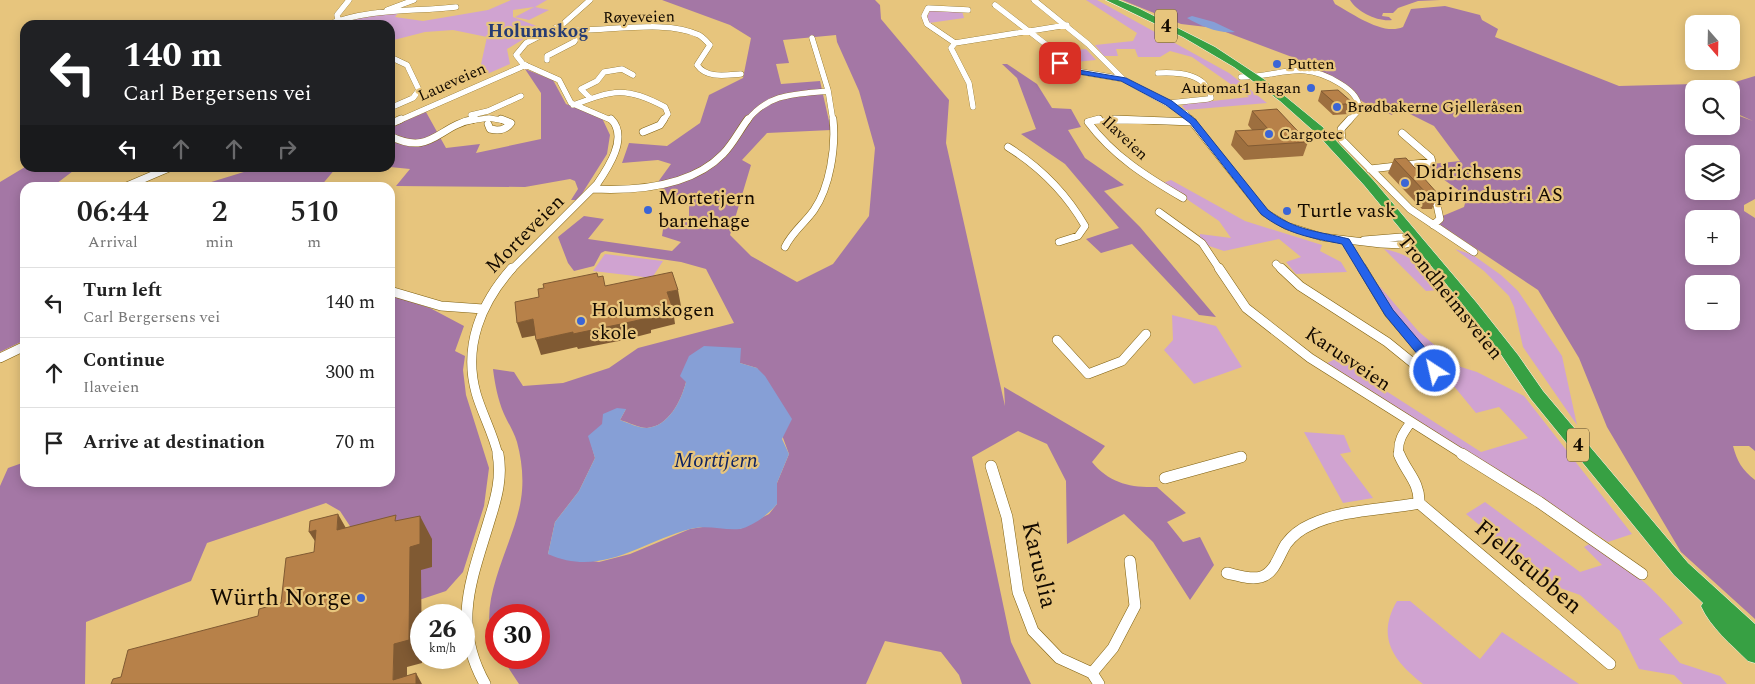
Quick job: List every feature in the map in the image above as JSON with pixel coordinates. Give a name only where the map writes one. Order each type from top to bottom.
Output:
[{"type":"highway","name":"Trondheimsveien","points":[[1105,0],[1248,76]]},
{"type":"highway","name":"Trondheimsveien","points":[[1110,0],[1191,39],[1248,76],[1318,139],[1523,373],[1537,395],[1648,531],[1696,585],[1722,621],[1755,654]]},
{"type":"highway","name":"Trondheimsveien","points":[[1696,585],[1755,637]]},
{"type":"street","points":[[349,0],[337,15],[338,20],[382,12],[456,7]]},
{"type":"street","points":[[382,12],[414,0]]},
{"type":"street","points":[[590,0],[563,24],[526,43],[518,50],[516,55],[526,65],[559,80],[568,99],[574,105],[590,98],[623,90],[630,91],[665,107],[668,114],[664,122],[643,132]]},
{"type":"street","points":[[1034,0],[1067,25],[1123,79],[1169,103],[1193,122],[1264,212],[1276,221],[1302,233],[1346,241],[1409,241]]},
{"type":"street","points":[[995,4],[1048,46],[1064,70],[1123,79]]},
{"type":"street","points":[[968,10],[928,8],[924,20],[941,35],[955,43],[1067,25]]},
{"type":"street","name":"Røyeveien","points":[[551,30],[580,33],[647,28],[692,32],[704,37],[710,45],[698,63],[698,69],[706,74],[717,76],[741,74]]},
{"type":"street","name":"Røyeveien","points":[[547,60],[547,56],[574,42],[580,33]]},
{"type":"street","points":[[785,247],[794,230],[818,203],[832,161],[836,131],[828,91],[812,38]]},
{"type":"street","points":[[955,43],[951,48],[963,67],[971,85],[974,107]]},
{"type":"street","name":"Laueveien","points":[[395,60],[409,67],[419,90],[413,98],[395,106]]},
{"type":"street","name":"Laueveien","points":[[395,122],[526,65]]},
{"type":"street","points":[[590,98],[581,89],[596,81],[604,72],[622,69],[633,75]]},
{"type":"street","points":[[1248,76],[1300,69],[1319,72],[1337,81],[1358,99],[1360,109],[1343,126],[1340,137],[1401,200],[1433,226],[1474,252]]},
{"type":"street","points":[[1158,73],[1186,71],[1195,76],[1211,95],[1211,98],[1208,99],[1169,103]]},
{"type":"street","points":[[593,188],[644,187],[689,175],[719,157],[765,103],[785,96],[828,91]]},
{"type":"street","points":[[451,127],[449,124],[453,120],[488,111],[521,96]]},
{"type":"street","name":"Morteveien","points":[[484,684],[476,670],[468,647],[465,614],[472,575],[496,498],[500,475],[498,449],[477,397],[474,380],[473,341],[483,310],[498,286],[515,264],[575,211],[613,157],[618,141],[618,128],[614,121],[609,117],[574,105]]},
{"type":"street","points":[[395,138],[406,142],[422,143],[437,138],[451,127],[482,119],[511,122],[507,127],[496,130],[490,129],[488,124]]},
{"type":"street","name":"Ilaveien","points":[[1183,198],[1148,176],[1116,152],[1088,122],[1101,119],[1193,122]]},
{"type":"street","points":[[1370,169],[1432,162],[1431,158],[1402,133]]},
{"type":"street","points":[[1008,147],[1024,156],[1049,179],[1080,217],[1085,226],[1083,232],[1077,236],[1059,242]]},
{"type":"street","points":[[136,182],[160,172]]},
{"type":"street","points":[[1418,184],[1440,211],[1440,219],[1433,226]]},
{"type":"street","name":"Karusveien","points":[[1159,212],[1202,243],[1246,308],[1310,358],[1539,502],[1642,574]]},
{"type":"street","points":[[1276,264],[1300,286],[1387,342],[1424,372],[1430,374],[1435,371],[1434,366],[1389,312],[1346,241]]},
{"type":"street","points":[[395,292],[441,306],[483,310]]},
{"type":"street","points":[[1058,340],[1088,374],[1114,367],[1130,358],[1146,334]]},
{"type":"street","points":[[0,358],[20,348]]},
{"type":"street","points":[[1226,573],[1245,579],[1262,578],[1268,574],[1290,539],[1312,524],[1419,503],[1421,495],[1418,485],[1404,463],[1398,448],[1398,439],[1411,422]]},
{"type":"street","points":[[1165,478],[1241,457]]},
{"type":"street","name":"Karuslia","points":[[991,466],[1007,517],[1011,556],[1018,592],[1033,631],[1059,658],[1092,673]]},
{"type":"street","name":"Fjellstubben","points":[[1419,503],[1610,664]]},
{"type":"street","points":[[1098,684],[1092,673],[1113,648],[1134,606],[1130,561]]},
{"type":"shaded area","points":[[511,0],[547,0],[535,7],[549,10],[529,20],[515,17],[534,7],[513,10],[513,17],[542,28],[507,49],[510,64],[478,78],[487,37],[453,30],[425,32],[395,40],[395,20],[341,20],[399,12],[395,17],[423,21],[488,10]]},
{"type":"shaded area","points":[[662,0],[875,0],[880,5],[881,19],[949,100],[946,143],[1005,406],[1004,387],[1105,446],[1092,462],[1106,475],[1129,485],[1157,487],[1186,513],[1167,522],[1183,542],[1200,537],[1214,565],[1190,600],[1153,542],[1124,514],[1067,544],[1066,481],[1047,444],[1018,431],[972,457],[1011,642],[1031,684],[962,684],[959,675],[941,652],[885,641],[866,684],[519,684],[509,669],[550,669],[550,604],[490,604],[498,573],[517,516],[522,492],[521,463],[517,442],[500,403],[493,369],[514,372],[523,386],[563,383],[609,368],[638,348],[734,323],[706,269],[681,262],[605,251],[601,253],[594,266],[574,271],[568,263],[558,237],[584,216],[604,219],[588,239],[672,251],[681,242],[662,236],[664,223],[689,218],[689,206],[662,196],[658,182],[671,164],[658,160],[622,163],[629,143],[667,146],[700,123],[709,95],[743,78],[751,38],[730,25]],"holes":[[[836,35],[837,42],[859,91],[875,148],[869,216],[833,264],[797,282],[751,256],[730,235],[751,165],[742,160],[767,133],[831,130],[820,81],[781,84],[776,64],[789,63],[783,40]],[[740,363],[757,368],[789,454],[777,483],[777,504],[769,514],[740,529],[709,526],[690,529],[630,554],[599,562],[548,554],[555,522],[579,491],[595,458],[589,436],[626,409],[620,420],[644,428],[655,426],[662,423],[673,411],[681,397],[686,382]]]},
{"type":"shaded area","points":[[1086,0],[1097,0],[1229,73],[1267,103],[1186,110],[1182,106],[1185,104],[1249,97],[1192,57],[1170,51],[1160,57],[1138,57],[1135,49],[1116,49],[1118,56],[1104,56],[1095,45],[1133,41],[1137,33]]},
{"type":"shaded area","points":[[1122,0],[1333,0],[1335,4],[1368,23],[1386,29],[1403,27],[1411,9],[1445,6],[1480,15],[1482,20],[1498,29],[1495,37],[1619,86],[1685,84],[1685,135],[1740,135],[1740,116],[1753,121],[1740,115],[1740,81],[1755,76],[1755,199],[1744,205],[1744,211],[1755,218],[1755,451],[1749,446],[1733,446],[1741,465],[1755,480],[1755,619],[1681,552],[1607,427],[1579,358],[1538,290],[1433,220],[1464,207],[1467,196],[1423,165],[1460,161],[1434,126],[1396,107],[1392,115],[1363,102],[1334,79],[1292,57],[1215,28],[1181,24]]},
{"type":"shaded area","points":[[1350,0],[1440,0],[1418,1],[1398,8],[1393,13],[1383,13],[1382,16],[1389,17],[1392,20],[1386,20],[1374,18],[1363,12]]},
{"type":"shaded area","points":[[931,9],[962,11],[964,18],[929,23],[927,17]]},
{"type":"shaded area","points":[[1086,49],[1096,60],[1064,63],[1056,52]]},
{"type":"shaded area","points":[[1002,64],[1007,64],[1037,84],[1052,108],[1071,109],[1081,127],[1068,130],[1085,158],[1124,185],[1104,191],[1140,227],[1216,317],[1199,315],[1132,244],[1101,253],[1086,239],[1119,228],[1065,164],[1021,134],[1036,129],[1017,78]]},
{"type":"shaded area","points":[[525,69],[553,80],[566,104],[602,118],[610,135],[607,154],[578,200],[571,200],[578,189],[575,181],[570,179],[525,187],[396,186],[410,169],[395,168],[395,125],[426,112],[446,148],[480,144],[476,153],[541,139],[541,93]]},
{"type":"shaded area","points":[[20,170],[20,172],[72,172],[59,182],[20,182],[20,342],[0,352],[0,182]]},
{"type":"shaded area","points":[[244,172],[333,172],[324,182],[211,182]]},
{"type":"shaded area","points":[[1171,180],[1245,221],[1322,245],[1320,251],[1341,262],[1347,272],[1296,274],[1286,262],[1301,257],[1279,239],[1224,251],[1200,243],[1200,234],[1231,238],[1219,221],[1163,183]]},
{"type":"shaded area","points":[[1384,249],[1410,258],[1439,290],[1426,291]]},
{"type":"shaded area","points":[[1455,249],[1473,255],[1501,275],[1518,291],[1562,356],[1577,425],[1523,347],[1514,307],[1509,296],[1484,271]]},
{"type":"shaded area","points":[[605,254],[663,261],[652,278],[593,271]]},
{"type":"shaded area","points":[[1375,281],[1419,332],[1461,367],[1477,372],[1524,396],[1632,534],[1608,542],[1327,363],[1342,356],[1372,382],[1481,452],[1528,438],[1499,407],[1476,413],[1397,317]]},
{"type":"shaded area","points":[[395,297],[430,308],[464,326],[455,351],[465,356],[463,370],[466,395],[489,468],[484,506],[463,572],[446,591],[407,604],[398,599],[340,511],[326,503],[207,543],[191,581],[86,622],[85,684],[0,684],[0,486],[8,468],[20,464],[20,487],[395,487]]},
{"type":"shaded area","points":[[1172,315],[1216,326],[1242,367],[1194,384],[1164,350],[1173,340]]},
{"type":"shaded area","points":[[1304,432],[1344,435],[1351,452],[1340,454],[1373,498],[1343,503]]},
{"type":"shaded area","points":[[1485,502],[1580,572],[1602,565],[1584,547],[1591,543],[1616,560],[1641,579],[1683,623],[1659,639],[1680,663],[1720,676],[1727,684],[1683,684],[1674,675],[1639,669],[1620,631],[1580,595],[1552,585],[1466,514]]},
{"type":"shaded area","points":[[1397,601],[1410,601],[1480,659],[1502,632],[1579,684],[1423,684],[1403,666],[1391,647],[1388,637],[1388,626]]},
{"type":"water","points":[[1192,16],[1214,22],[1235,32],[1216,31],[1187,18]]},
{"type":"water","name":"Morttjern","points":[[704,346],[741,348],[740,363],[757,368],[765,376],[792,419],[782,439],[789,454],[777,483],[777,504],[760,519],[740,529],[703,527],[690,529],[603,560],[586,562],[567,560],[548,554],[555,522],[579,491],[595,458],[588,436],[602,424],[603,414],[617,408],[626,409],[620,420],[647,428],[662,423],[668,418],[681,397],[686,382],[680,376],[689,356]]},
{"type":"building","points":[[1338,90],[1353,103],[1337,105],[1321,91]]},
{"type":"building","points":[[1277,109],[1308,142],[1248,146],[1235,131],[1268,129],[1252,111]]},
{"type":"building","points":[[1406,158],[1438,194],[1428,195],[1394,159]]},
{"type":"building","points":[[672,272],[678,290],[667,292],[673,309],[647,314],[648,318],[536,340],[533,319],[517,323],[515,302],[539,297],[538,289],[544,288],[543,284],[597,273],[598,277],[603,276],[605,286]]},
{"type":"building","name":"Würth Norge","points":[[338,514],[337,530],[396,515],[395,521],[420,516],[420,544],[410,547],[409,640],[394,644],[393,680],[416,673],[416,684],[111,684],[113,679],[121,677],[128,650],[258,616],[259,609],[281,603],[286,558],[314,552],[316,530],[309,532],[310,521]]},
{"type":"place","name":"Putten","points":[[1277,64]]},
{"type":"place","name":"Automat1 Hagan","points":[[1311,88]]},
{"type":"place","name":"Brødbakerne Gjelleråsen","points":[[1337,107]]},
{"type":"place","name":"Cargotec","points":[[1269,134]]},
{"type":"place","name":"Didrichsens papirindustri AS","points":[[1405,183]]},
{"type":"place","name":"Mortetjern barnehage","points":[[648,210]]},
{"type":"place","name":"Turtle vask","points":[[1287,211]]},
{"type":"place","name":"Holumskogen skole","points":[[581,321]]},
{"type":"place","name":"Würth Norge","points":[[361,598]]},
{"type":"district","name":"Holumskog","points":[[538,31]]},
{"type":"route","points":[[1060,63],[1064,70],[1123,79],[1134,87],[1169,103],[1186,114],[1193,122],[1264,212],[1276,221],[1302,233],[1326,239],[1346,241],[1389,312],[1434,366],[1435,371]]}]
